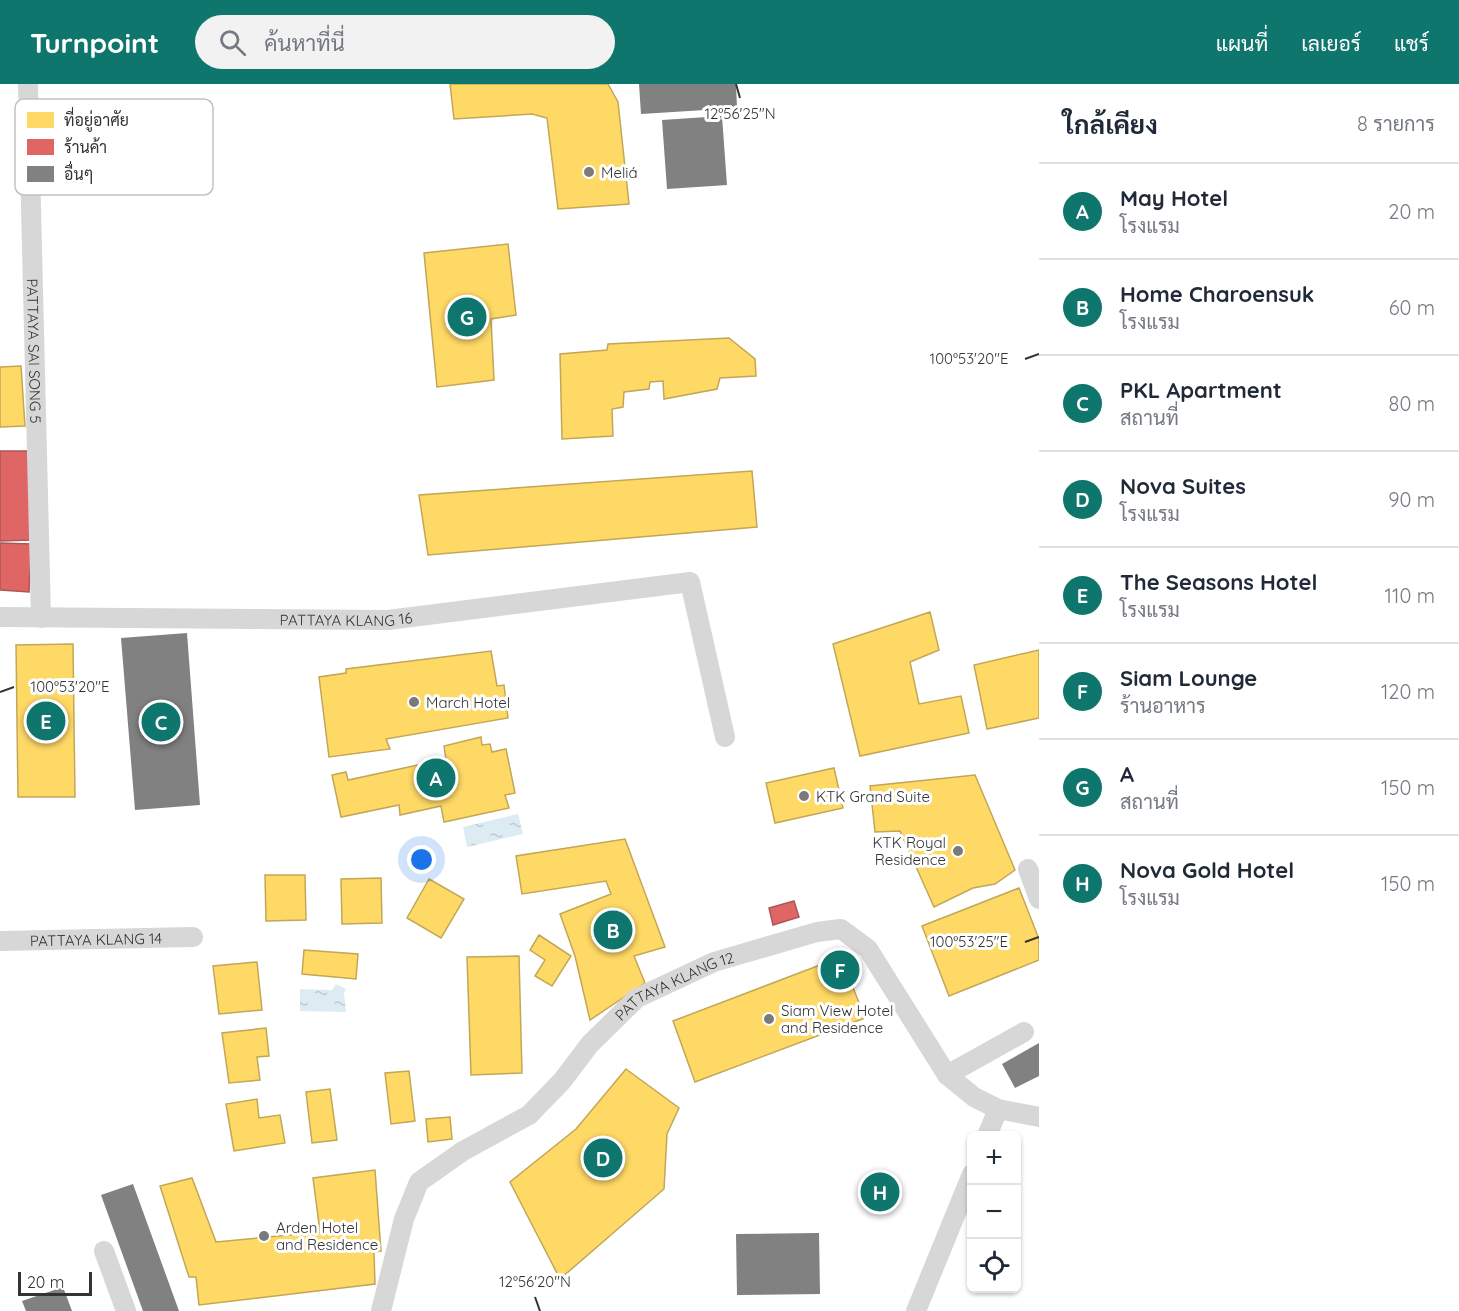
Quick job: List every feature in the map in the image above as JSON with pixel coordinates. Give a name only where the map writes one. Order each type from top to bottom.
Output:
[{"type":"street","name":"PATTAYA SAI SONG 5","points":[[28,84],[28,99]]},
{"type":"street","name":"PATTAYA SAI SONG 5","points":[[31,195],[41,618]]},
{"type":"street","name":"PATTAYA KLANG 16","points":[[0,617],[388,620],[690,582],[725,737]]},
{"type":"street","points":[[1028,869],[1039,899]]},
{"type":"street","name":"PATTAYA KLANG 12","points":[[381,1311],[404,1219],[419,1182],[463,1151],[529,1115],[562,1081],[590,1044],[637,998],[714,962],[817,932],[841,929],[868,949],[947,1076],[974,1097],[998,1109],[1039,1117]]},
{"type":"street","name":"PATTAYA KLANG 14","points":[[0,941],[193,937]]},
{"type":"street","points":[[947,1076],[1024,1032]]},
{"type":"street","points":[[989,1131],[998,1109]]},
{"type":"street","points":[[915,1311],[967,1185]]},
{"type":"street","points":[[104,1251],[126,1311]]},
{"type":"water","points":[[518,814],[523,834],[467,847],[463,827]]},
{"type":"water","points":[[336,984],[346,989],[344,993],[346,1012],[300,1011],[300,989],[332,990]]},
{"type":"building: ที่อยู่อาศัย","name":"Meliá","points":[[450,84],[608,84],[618,102],[629,204],[558,209],[547,118],[532,114],[454,119]]},
{"type":"building: ที่อยู่อาศัย","points":[[508,244],[516,315],[491,319],[494,380],[437,387],[424,253]]},
{"type":"building: ที่อยู่อาศัย","points":[[729,338],[755,359],[756,376],[720,378],[717,389],[664,399],[663,381],[650,382],[649,389],[624,392],[623,407],[612,409],[613,436],[562,439],[560,354],[607,350],[608,344]]},
{"type":"building: ที่อยู่อาศัย","points":[[21,366],[25,426],[0,427],[0,367]]},
{"type":"building: ที่อยู่อาศัย","points":[[752,471],[757,527],[428,555],[419,495]]},
{"type":"building: ที่อยู่อาศัย","points":[[930,612],[939,650],[910,662],[919,704],[961,696],[969,733],[860,756],[833,644]]},
{"type":"building: ที่อยู่อาศัย","points":[[73,644],[75,797],[18,797],[16,645]]},
{"type":"building: ที่อยู่อาศัย","points":[[1039,650],[1039,718],[987,729],[974,665]]},
{"type":"building: ที่อยู่อาศัย","name":"March Hotel","points":[[491,651],[497,686],[504,685],[508,718],[386,739],[390,749],[329,757],[319,677],[346,673],[346,669]]},
{"type":"building: ที่อยู่อาศัย","points":[[481,737],[482,745],[490,744],[492,752],[506,749],[515,793],[505,795],[509,808],[444,822],[441,806],[400,815],[399,805],[341,817],[332,775],[346,772],[348,780],[446,759],[444,746]]},
{"type":"building: ที่อยู่อาศัย","name":"KTK Grand Suite","points":[[834,768],[843,808],[775,823],[766,783]]},
{"type":"building: ที่อยู่อาศัย","name":"KTK Royal Residence","points":[[975,775],[1015,870],[995,884],[973,888],[934,907],[900,831],[875,832],[870,786]]},
{"type":"building: ที่อยู่อาศัย","points":[[625,839],[665,947],[634,956],[645,983],[590,1020],[575,956],[560,914],[611,894],[606,881],[522,894],[516,856]]},
{"type":"building: ที่อยู่อาศัย","points":[[265,875],[305,875],[306,920],[266,921]]},
{"type":"building: ที่อยู่อาศัย","points":[[381,878],[382,923],[342,924],[341,879]]},
{"type":"building: ที่อยู่อาศัย","points":[[429,879],[464,899],[441,938],[407,918]]},
{"type":"building: ที่อยู่อาศัย","points":[[1019,888],[1039,939],[1039,960],[949,996],[922,926]]},
{"type":"building: ที่อยู่อาศัย","points":[[539,935],[571,956],[552,986],[535,976],[545,960],[530,950]]},
{"type":"building: ที่อยู่อาศัย","points":[[304,950],[358,954],[356,979],[302,974]]},
{"type":"building: ที่อยู่อาศัย","points":[[519,956],[522,1073],[471,1075],[467,957]]},
{"type":"building: ที่อยู่อาศัย","name":"Siam View Hotel and Residence","points":[[841,957],[865,1018],[695,1082],[673,1021]]},
{"type":"building: ที่อยู่อาศัย","points":[[257,962],[262,1010],[219,1014],[213,966]]},
{"type":"building: ที่อยู่อาศัย","points":[[266,1028],[269,1056],[257,1057],[260,1080],[229,1083],[222,1033]]},
{"type":"building: ที่อยู่อาศัย","points":[[626,1069],[679,1108],[667,1134],[664,1189],[560,1279],[510,1182],[576,1129]]},
{"type":"building: ที่อยู่อาศัย","points":[[409,1071],[415,1121],[391,1124],[385,1073]]},
{"type":"building: ที่อยู่อาศัย","points":[[330,1089],[337,1140],[312,1143],[306,1092]]},
{"type":"building: ที่อยู่อาศัย","points":[[257,1099],[259,1118],[280,1115],[285,1143],[234,1151],[226,1104]]},
{"type":"building: ที่อยู่อาศัย","points":[[450,1117],[452,1139],[428,1142],[426,1119]]},
{"type":"building: ที่อยู่อาศัย","points":[[375,1170],[381,1251],[374,1252],[375,1284],[199,1305],[196,1277],[189,1277],[160,1186],[192,1178],[216,1242],[320,1232],[313,1178]]},
{"type":"building: ร้านค้า","points":[[0,451],[28,451],[31,540],[0,541]]},
{"type":"building: ร้านค้า","points":[[0,543],[31,544],[29,592],[0,590]]},
{"type":"building: ร้านค้า","points":[[794,901],[799,917],[773,925],[769,908]]},
{"type":"building: อื่นๆ","points":[[639,84],[736,84],[737,108],[641,114]]},
{"type":"building: อื่นๆ","points":[[722,116],[727,185],[667,189],[662,120]]},
{"type":"building: อื่นๆ","points":[[187,633],[200,805],[135,810],[121,638]]},
{"type":"building: อื่นๆ","points":[[1039,1043],[1039,1076],[1015,1088],[1002,1064]]},
{"type":"building: อื่นๆ","points":[[133,1184],[179,1311],[143,1311],[101,1195]]},
{"type":"building: อื่นๆ","points":[[819,1233],[820,1294],[737,1295],[736,1234]]},
{"type":"building: อื่นๆ","points":[[63,1287],[72,1311],[26,1311],[22,1301]]},
{"type":"place","name":"Meliá","points":[[589,172]]},
{"type":"place","name":"A","points":[[467,317]]},
{"type":"place","name":"March Hotel","points":[[414,702]]},
{"type":"place","name":"The Seasons Hotel","points":[[46,721]]},
{"type":"place","name":"PKL Apartment","points":[[161,722]]},
{"type":"place","name":"May Hotel","points":[[436,778]]},
{"type":"place","name":"KTK Grand Suite","points":[[804,796]]},
{"type":"place","name":"KTK Royal Residence","points":[[958,851]]},
{"type":"place","name":"Home Charoensuk","points":[[613,930]]},
{"type":"place","name":"Siam Lounge","points":[[840,970]]},
{"type":"place","name":"Siam View Hotel and Residence","points":[[769,1019]]},
{"type":"place","name":"Nova Suites","points":[[603,1158]]},
{"type":"place","name":"Nova Gold Hotel","points":[[880,1192]]},
{"type":"place","name":"Arden Hotel and Residence","points":[[264,1236]]}]
